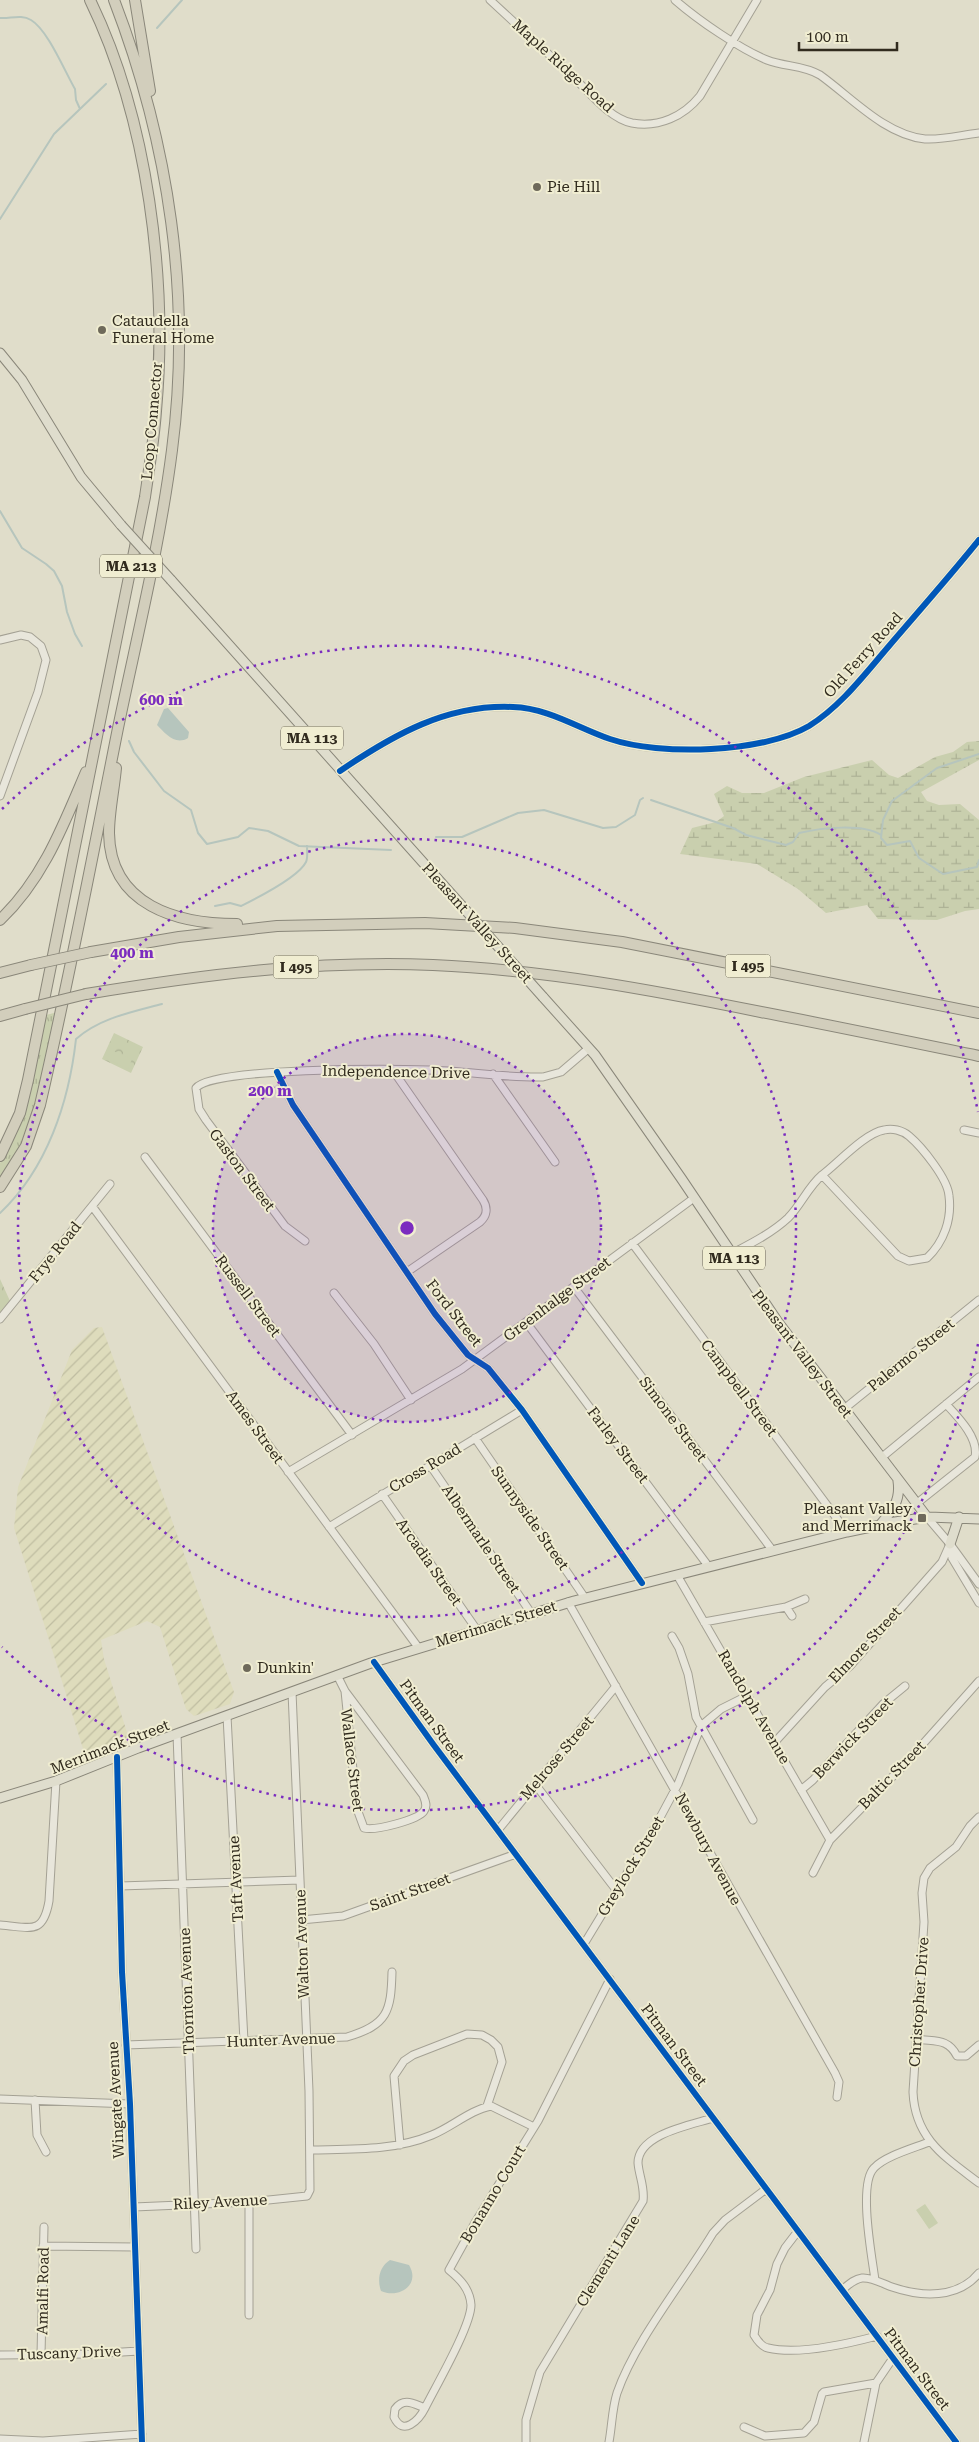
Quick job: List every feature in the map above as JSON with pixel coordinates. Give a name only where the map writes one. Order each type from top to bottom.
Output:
[{"type":"highway","name":"Loop Connector","points":[[90,0],[114,60],[133,126],[147,192],[156,260],[159,314],[156,412],[145,497],[94,756]]},
{"type":"highway","name":"Loop Connector","points":[[114,0],[136,59],[158,144],[174,247],[178,309],[178,366],[172,447],[151,575],[131,666]]},
{"type":"highway","points":[[134,0],[158,144]]},
{"type":"highway","points":[[131,666],[116,766],[109,834],[113,857],[122,878],[144,902],[179,918],[205,923],[277,926]]},
{"type":"highway","points":[[0,1187],[26,1146],[40,1105],[131,666]]},
{"type":"highway","points":[[0,920],[26,892],[50,854],[94,756]]},
{"type":"highway","points":[[0,1156],[12,1132],[25,1093],[94,756]]},
{"type":"highway","name":"I 495","points":[[0,973],[91,952],[179,937],[277,926],[425,923],[534,930],[622,942],[979,1013]]},
{"type":"highway","name":"I 495","points":[[3,1016],[86,994],[200,977],[273,969],[383,964],[484,968],[611,982],[979,1056]]},
{"type":"main road","name":"Pleasant Valley Street","points":[[0,353],[22,380],[81,477],[121,525],[589,1048],[778,1322],[927,1518]]},
{"type":"main road","points":[[880,1526],[897,1504],[900,1492],[898,1481]]},
{"type":"main road","name":"Merrimack Street","points":[[0,1798],[56,1781],[177,1734],[374,1662],[568,1602],[847,1532],[927,1518],[959,1517],[979,1519]]},
{"type":"main road","points":[[950,1544],[959,1517]]},
{"type":"street","name":"Maple Ridge Road","points":[[490,0],[608,109],[632,123],[663,122],[691,108],[757,0]]},
{"type":"street","points":[[675,0],[733,40],[770,61],[813,71],[885,124],[904,133],[923,138],[942,139],[979,133]]},
{"type":"street","name":"Old Ferry Road","points":[[340,771],[371,750],[426,721],[445,714],[486,708],[515,707],[542,712],[610,739],[661,749],[676,750],[756,744],[782,736],[808,726],[848,694],[979,540]]},
{"type":"street","points":[[0,640],[21,635],[30,637],[41,646],[46,660],[38,692],[0,796]]},
{"type":"street","name":"Independence Drive","points":[[196,1088],[202,1083],[220,1078],[277,1072],[392,1070],[534,1077],[552,1076],[570,1067],[589,1048]]},
{"type":"street","points":[[392,1070],[487,1208],[485,1217],[480,1222],[407,1272]]},
{"type":"street","name":"Ford Street","points":[[277,1072],[293,1105],[435,1314],[461,1347],[488,1368],[522,1410],[642,1583]]},
{"type":"street","points":[[493,1074],[555,1162]]},
{"type":"street","name":"Gaston Street","points":[[196,1088],[199,1109],[206,1120],[285,1226],[305,1242]]},
{"type":"street","points":[[731,1254],[779,1226],[789,1216],[814,1182],[822,1175],[870,1136],[882,1130],[894,1129],[908,1135],[946,1182],[949,1195],[949,1212],[943,1240],[927,1258],[909,1260],[898,1256],[822,1175]]},
{"type":"street","points":[[964,1130],[979,1133]]},
{"type":"street","name":"Russell Street","points":[[145,1157],[352,1435]]},
{"type":"street","name":"Frye Road","points":[[0,1319],[110,1184]]},
{"type":"street","name":"Greenhalge Street","points":[[288,1472],[412,1400],[476,1360],[694,1198]]},
{"type":"street","name":"Ames Street","points":[[92,1206],[418,1647]]},
{"type":"street","name":"Campbell Street","points":[[632,1244],[847,1532]]},
{"type":"street","name":"Simone Street","points":[[574,1287],[773,1551]]},
{"type":"street","points":[[334,1293],[374,1344],[412,1400]]},
{"type":"street","name":"Palermo Street","points":[[844,1409],[979,1300]]},
{"type":"street","name":"Farley Street","points":[[526,1322],[709,1567]]},
{"type":"street","points":[[881,1458],[979,1377]]},
{"type":"street","points":[[916,1504],[975,1456],[978,1451],[977,1440],[946,1404]]},
{"type":"street","name":"Cross Road","points":[[329,1527],[522,1410]]},
{"type":"street","name":"Sunnyside Street","points":[[475,1438],[586,1598]]},
{"type":"street","name":"Albermarle Street","points":[[430,1465],[532,1613]]},
{"type":"street","name":"Arcadia Street","points":[[382,1494],[477,1630]]},
{"type":"street","points":[[927,1518],[950,1544],[979,1584]]},
{"type":"street","points":[[950,1544],[952,1558],[979,1602]]},
{"type":"street","name":"Elmore Street","points":[[774,1743],[825,1687],[850,1666],[942,1562],[950,1544]]},
{"type":"street","name":"Randolph Avenue","points":[[677,1575],[830,1840]]},
{"type":"street","points":[[704,1622],[786,1607],[805,1599]]},
{"type":"street","name":"Newbury Avenue","points":[[568,1602],[675,1789],[749,1925],[835,2073],[839,2082],[837,2097]]},
{"type":"street","points":[[786,1607],[792,1616]]},
{"type":"street","points":[[672,1636],[681,1652],[688,1674],[691,1702],[696,1717],[752,1820]]},
{"type":"street","name":"Pitman Street","points":[[374,1662],[956,2442]]},
{"type":"street","name":"Wallace Street","points":[[337,1675],[345,1691],[423,1795],[426,1804],[424,1811],[418,1815],[393,1825],[370,1830],[364,1828],[357,1809],[345,1691]]},
{"type":"street","name":"Baltic Street","points":[[813,1873],[830,1840],[905,1764],[979,1681]]},
{"type":"street","name":"Melrose Street","points":[[498,1830],[616,1686]]},
{"type":"street","name":"Berwick Street","points":[[801,1790],[823,1770],[883,1704],[905,1686]]},
{"type":"street","name":"Walton Avenue","points":[[292,1692],[310,2150],[310,2190],[307,2196]]},
{"type":"street","name":"Greylock Street","points":[[584,1944],[617,1891],[675,1789],[701,1726],[721,1709],[746,1696]]},
{"type":"street","name":"Taft Avenue","points":[[227,1716],[244,2041]]},
{"type":"street","name":"Thornton Avenue","points":[[177,1734],[196,2249]]},
{"type":"street","name":"Wingate Avenue","points":[[117,1757],[120,1886],[142,2438]]},
{"type":"street","points":[[0,1925],[31,1927],[42,1924],[46,1919],[50,1892],[56,1781]]},
{"type":"street","points":[[535,1784],[617,1891]]},
{"type":"street","name":"Christopher Drive","points":[[979,1818],[970,1826],[956,1846],[930,1868],[924,1878],[922,1894],[924,1922],[914,2100],[919,2121],[929,2142],[941,2154],[979,2183]]},
{"type":"street","name":"Saint Street","points":[[301,1920],[342,1916],[516,1854]]},
{"type":"street","points":[[120,1886],[300,1880]]},
{"type":"street","name":"Hunter Avenue","points":[[126,2045],[347,2037],[377,2023],[389,2007],[392,1972]]},
{"type":"street","name":"Bonanno Court","points":[[425,2408],[467,2325],[470,2315],[471,2304],[465,2287],[449,2270],[476,2221],[534,2127],[610,1979]]},
{"type":"street","points":[[400,2145],[394,2076],[404,2061],[413,2055],[467,2034],[487,2037],[498,2047],[502,2062],[487,2106]]},
{"type":"street","points":[[917,2040],[946,2043],[953,2048],[957,2056],[966,2056],[979,2045]]},
{"type":"street","points":[[0,2099],[130,2104]]},
{"type":"street","points":[[35,2100],[37,2135],[46,2152]]},
{"type":"street","points":[[310,2150],[373,2149],[400,2145],[432,2135],[487,2106],[497,2107],[534,2127]]},
{"type":"street","name":"Clementi Lane","points":[[526,2442],[526,2420],[540,2372],[643,2201],[644,2186],[638,2165],[642,2149],[646,2144],[667,2133],[713,2118]]},
{"type":"street","points":[[875,2280],[866,2197],[868,2176],[880,2163],[929,2142]]},
{"type":"street","points":[[609,2442],[617,2394],[628,2367],[651,2329],[713,2233],[726,2220],[766,2189]]},
{"type":"street","name":"Riley Avenue","points":[[134,2207],[249,2202],[307,2196]]},
{"type":"street","points":[[249,2202],[249,2315]]},
{"type":"street","name":"Amalfi Road","points":[[41,2355],[44,2227]]},
{"type":"street","points":[[798,2231],[785,2248],[772,2278],[770,2290],[757,2315],[754,2335],[757,2341],[767,2348],[790,2349],[842,2345],[876,2336]]},
{"type":"street","points":[[44,2246],[135,2247]]},
{"type":"street","points":[[842,2290],[856,2280],[864,2278],[909,2292],[942,2293],[966,2286],[979,2273]]},
{"type":"street","name":"Tuscany Drive","points":[[0,2355],[89,2354],[139,2351]]},
{"type":"street","points":[[864,2442],[876,2383],[893,2358]]},
{"type":"street","points":[[744,2427],[765,2439],[799,2434],[808,2430],[814,2422],[820,2399],[824,2392],[876,2383]]},
{"type":"street","points":[[0,2439],[43,2441],[142,2438]]},
{"type":"shaded area","points":[[168,708],[189,732],[188,738],[175,740],[157,725],[164,709]]},
{"type":"shaded area","points":[[102,1327],[234,1692],[230,1704],[194,1716],[186,1709],[160,1627],[147,1621],[101,1640],[104,1659],[129,1739],[125,1746],[85,1755],[14,1528],[18,1487],[72,1350],[94,1328]]},
{"type":"shaded area","points":[[390,2260],[409,2265],[412,2272],[410,2284],[401,2292],[388,2293],[381,2291],[379,2282],[381,2270]]},
{"type":"green space","points":[[979,741],[979,760],[921,792],[927,801],[939,805],[960,804],[979,820],[979,909],[965,911],[937,920],[878,919],[867,905],[826,913],[798,889],[757,864],[680,854],[692,828],[716,822],[724,816],[714,794],[727,786],[742,793],[764,793],[804,777],[872,760],[889,775],[898,778],[935,757],[953,752],[967,742]]},
{"type":"green space","points":[[58,1012],[27,1140],[0,1183],[0,1163],[12,1143],[30,1096],[46,1015]]},
{"type":"green space","points":[[114,1033],[143,1047],[131,1073],[102,1059]]},
{"type":"green space","points":[[111,1050],[132,1059],[128,1069],[107,1059]]},
{"type":"green space","points":[[0,1279],[10,1301],[0,1315]]},
{"type":"green space","points":[[925,2204],[938,2223],[929,2229],[916,2210]]},
{"type":"waterway","points":[[157,28],[182,0]]},
{"type":"waterway","points":[[0,18],[23,17],[37,25],[56,52],[75,89],[76,100],[80,109]]},
{"type":"waterway","points":[[0,219],[54,134],[106,84]]},
{"type":"waterway","points":[[0,511],[22,548],[54,571],[62,586],[67,612],[75,634],[82,646]]},
{"type":"waterway","points":[[129,741],[134,752],[164,791],[191,810],[198,833],[207,844],[238,837],[249,828],[268,831],[299,846],[391,850]]},
{"type":"waterway","points":[[979,754],[937,768],[892,801],[883,820],[881,838],[887,845],[910,841],[919,858],[943,874],[977,867],[979,860]]},
{"type":"waterway","points":[[436,837],[462,837],[518,813],[544,810],[603,828],[616,827],[635,815],[640,800],[643,798]]},
{"type":"waterway","points":[[651,800],[733,828],[746,835],[786,845],[793,842],[799,833],[830,828],[863,829],[881,835]]},
{"type":"waterway","points":[[215,906],[230,903],[241,906],[286,881],[302,868],[306,862],[307,846]]},
{"type":"waterway","points":[[0,1213],[31,1176],[53,1133],[68,1087],[76,1039],[106,1021],[162,1004]]},
{"type":"cycle path","points":[[340,771],[380,745],[422,724],[443,716],[489,707],[526,708],[563,719],[610,739],[656,748],[711,749],[766,742],[789,735],[809,726],[842,700],[979,540]]},
{"type":"cycle path","points":[[277,1072],[293,1105],[435,1314],[468,1355],[488,1368],[522,1410],[642,1583]]},
{"type":"cycle path","points":[[374,1662],[433,1744],[956,2442]]},
{"type":"cycle path","points":[[117,1757],[122,1972],[130,2104],[142,2442]]},
{"type":"place","name":"Pie Hill","points":[[537,187]]},
{"type":"place","name":"Cataudella Funeral Home","points":[[102,330]]},
{"type":"place","name":"Pleasant Valley and Merrimack","points":[[922,1518]]},
{"type":"place","name":"Dunkin'","points":[[247,1668]]}]
